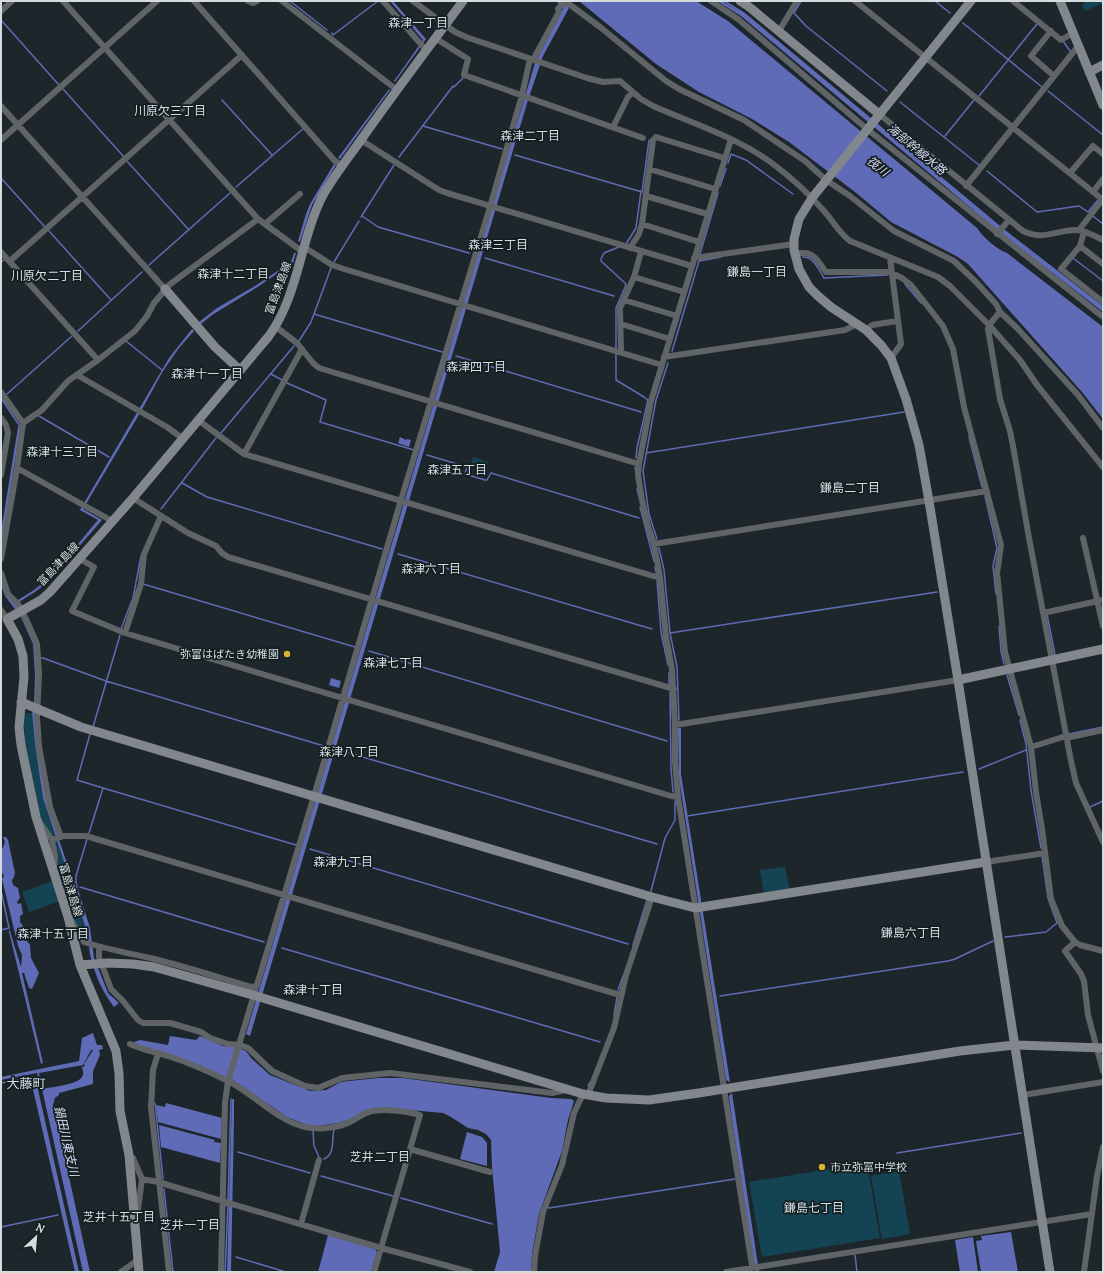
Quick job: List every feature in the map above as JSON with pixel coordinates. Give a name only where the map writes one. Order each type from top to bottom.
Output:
[{"type":"street","points":[[1,11],[12,1]]},
{"type":"street","points":[[63,1],[258,219],[304,250],[344,269],[662,365]]},
{"type":"street","points":[[1,140],[157,1]]},
{"type":"street","points":[[194,1],[335,161],[343,166]]},
{"type":"street","points":[[248,1],[253,3],[257,1]]},
{"type":"street","points":[[282,1],[397,90]]},
{"type":"street","points":[[383,1],[422,46]]},
{"type":"street","points":[[413,1],[455,32],[466,37],[603,82],[620,81],[641,100],[751,149],[776,166],[812,198],[832,220],[842,235],[850,241],[944,280],[989,325],[1020,360],[1037,385],[1103,468]]},
{"type":"street","name":"富島津島線","points":[[139,1272],[129,1155],[121,1122],[119,1073],[116,1051],[84,965],[36,817],[19,727],[24,677],[23,656],[11,617],[41,600],[50,592],[133,498],[276,327],[287,304],[315,214],[323,196],[397,90],[422,46],[435,38],[463,1]]},
{"type":"street","points":[[711,1],[738,19],[870,125],[998,234],[1103,317]]},
{"type":"street","points":[[740,1],[779,31],[870,125],[966,186],[1022,231],[1032,235],[1041,236],[1081,231],[1103,240]]},
{"type":"street","points":[[779,31],[797,1]]},
{"type":"street","points":[[855,1],[1092,192],[1103,199],[1081,231],[1080,246],[1061,269],[1103,302]]},
{"type":"street","points":[[971,1],[812,198],[799,219],[794,244],[799,269],[809,287],[831,307],[866,330],[891,358],[904,393],[919,445],[930,501],[1050,1272]]},
{"type":"street","points":[[1013,1],[1061,40],[1074,33]]},
{"type":"street","points":[[1060,1],[1103,105]]},
{"type":"street","points":[[221,1272],[225,1103],[228,1081],[258,997],[257,986],[288,896],[318,797],[375,601],[401,500],[434,403],[525,96],[534,60],[559,12],[558,9],[563,3],[600,27],[666,81],[679,89],[744,120],[805,161],[894,231],[954,261],[976,282],[996,304],[1000,312],[1017,328],[1078,395],[1103,428]]},
{"type":"street","points":[[1051,31],[1031,56],[1054,76]]},
{"type":"street","points":[[435,38],[468,59],[464,75],[643,138]]},
{"type":"street","points":[[966,186],[1079,45]]},
{"type":"street","points":[[10,261],[242,55]]},
{"type":"street","points":[[1089,72],[1103,65]]},
{"type":"street","points":[[614,127],[625,102],[633,92]]},
{"type":"street","points":[[1,106],[215,347],[240,370]]},
{"type":"street","points":[[630,248],[639,234],[642,224],[653,140],[656,137],[724,158]]},
{"type":"street","points":[[730,139],[651,401],[638,464],[638,475],[642,500],[654,544],[660,577],[666,638],[674,689],[675,761],[678,797],[699,907],[752,1270]]},
{"type":"street","points":[[361,140],[439,190],[492,208],[692,266]]},
{"type":"street","points":[[1070,173],[1093,146],[1103,154]]},
{"type":"street","points":[[650,169],[715,189]]},
{"type":"street","points":[[1092,192],[1103,179]]},
{"type":"street","points":[[265,224],[300,194]]},
{"type":"street","points":[[646,196],[707,214]]},
{"type":"street","points":[[23,423],[42,410],[68,381],[136,331],[165,289],[258,219]]},
{"type":"street","points":[[998,234],[1009,220]]},
{"type":"street","points":[[642,224],[699,242]]},
{"type":"street","points":[[694,258],[794,244]]},
{"type":"street","points":[[1080,246],[1103,264]]},
{"type":"street","points":[[1,252],[98,360]]},
{"type":"street","points":[[621,352],[620,308],[634,277],[641,252]]},
{"type":"street","points":[[795,254],[804,252],[812,255],[826,272],[891,273],[896,275],[911,285],[943,326],[953,349],[964,407],[1001,545],[997,573],[1005,652],[1031,747],[1051,899],[1062,926],[1075,942],[1103,951]]},
{"type":"street","points":[[890,258],[901,344],[891,358]]},
{"type":"street","points":[[634,277],[684,292]]},
{"type":"street","points":[[624,300],[677,316]]},
{"type":"street","points":[[1000,312],[989,325],[988,330],[997,384],[1013,446],[1051,660],[1076,783],[1103,842]]},
{"type":"street","points":[[866,330],[872,325],[897,321]]},
{"type":"street","points":[[621,324],[670,339]]},
{"type":"street","points":[[664,357],[845,330],[857,324]]},
{"type":"street","points":[[276,327],[297,343],[319,368],[638,464]]},
{"type":"street","points":[[244,454],[302,349]]},
{"type":"street","points":[[77,375],[167,427],[182,438]]},
{"type":"street","points":[[1,392],[23,423],[17,468],[1,559]]},
{"type":"street","points":[[1,418],[8,433],[1,475]]},
{"type":"street","points":[[198,420],[244,454],[660,577]]},
{"type":"street","points":[[17,468],[112,521]]},
{"type":"street","points":[[654,544],[987,491]]},
{"type":"street","points":[[133,498],[188,533],[216,546],[222,553],[228,556],[674,689]]},
{"type":"street","points":[[125,633],[141,584],[144,554],[161,516]]},
{"type":"street","points":[[1083,538],[1100,601],[1103,626]]},
{"type":"street","points":[[80,559],[94,568],[72,611],[125,633],[678,797]]},
{"type":"street","points":[[1,573],[8,594],[18,604],[26,618],[37,644],[39,673],[35,708],[39,747],[57,838],[55,866],[53,872]]},
{"type":"street","points":[[1043,613],[1100,601]]},
{"type":"street","points":[[1,610],[11,617]]},
{"type":"street","points":[[675,725],[958,680],[1103,648]]},
{"type":"street","points":[[21,702],[81,727],[652,897],[699,907],[1045,853]]},
{"type":"street","points":[[1031,747],[1066,737],[1103,730]]},
{"type":"street","points":[[36,817],[57,838],[86,836],[620,995]]},
{"type":"street","points":[[534,1272],[536,1248],[543,1212],[562,1165],[574,1113],[586,1094],[614,1028],[620,995],[632,954],[652,897]]},
{"type":"street","points":[[68,917],[72,920],[81,938],[96,946],[186,967],[251,987],[257,986]]},
{"type":"street","points":[[1075,942],[1065,951],[1081,974],[1084,981],[1088,1015],[1099,1048],[1103,1071]]},
{"type":"street","points":[[96,946],[111,989],[138,1020],[143,1023],[170,1023],[201,1032],[210,1038],[228,1044],[240,1045],[248,1048],[272,1071],[300,1085],[312,1088],[323,1086],[347,1077],[390,1073],[552,1093],[568,1089]]},
{"type":"street","points":[[84,965],[108,963],[154,967],[568,1089],[606,1098],[648,1100],[945,1053],[1015,1045],[1099,1048]]},
{"type":"street","points":[[130,1044],[178,1060],[228,1081],[286,1119],[306,1127],[339,1126],[370,1111],[388,1110],[413,1112],[420,1115],[374,1272]]},
{"type":"street","points":[[158,1054],[153,1070],[151,1107],[169,1272]]},
{"type":"street","points":[[1023,1095],[1103,1082]]},
{"type":"street","points":[[1084,1272],[1097,1176],[1103,1147]]},
{"type":"street","points":[[410,1149],[490,1172]]},
{"type":"street","points":[[129,1155],[133,1158],[142,1179],[138,1209],[134,1213]]},
{"type":"street","points":[[301,1224],[319,1160]]},
{"type":"street","points":[[142,1179],[158,1182],[381,1248],[470,1272]]},
{"type":"street","points":[[726,1272],[752,1270],[760,1267],[1092,1214]]},
{"type":"street","points":[[121,1272],[138,1260]]},
{"type":"shaded area","points":[[1085,1],[1103,1],[1103,3],[1085,11],[1082,6]]},
{"type":"shaded area","points":[[473,457],[488,462],[485,469],[471,464]]},
{"type":"shaded area","points":[[28,713],[33,713],[35,744],[43,798],[55,836],[50,834],[39,816],[25,745],[25,729],[22,723],[23,718]]},
{"type":"shaded area","points":[[57,841],[88,938],[87,940],[84,939],[73,919],[58,877],[55,843]]},
{"type":"shaded area","points":[[785,867],[790,890],[764,893],[760,870]]},
{"type":"shaded area","points":[[53,881],[60,901],[29,912],[22,892]]},
{"type":"shaded area","points":[[867,1163],[880,1238],[762,1257],[749,1182]]},
{"type":"shaded area","points":[[899,1171],[910,1234],[882,1239],[871,1176]]},
{"type":"water","points":[[390,1],[393,1],[426,39],[395,82],[394,81],[423,40]]},
{"type":"water","points":[[556,1],[561,1],[569,8],[543,56],[528,100],[250,1036],[246,1034],[535,63],[563,9]]},
{"type":"water","name":"筏川","points":[[579,1],[696,1],[728,21],[977,228],[990,242],[1007,253],[1103,327],[1103,419],[1082,392],[968,264],[958,257],[891,222],[855,192],[789,142],[752,119],[699,92],[656,64]]},
{"type":"water","points":[[717,1],[722,1],[741,13],[723,1],[726,1],[745,13],[1005,230],[1103,306],[1103,312],[1001,233],[741,16]]},
{"type":"water","points":[[389,89],[390,90],[340,159],[338,158]]},
{"type":"water","points":[[334,164],[336,165],[312,205],[300,242],[298,241],[310,204]]},
{"type":"water","points":[[294,253],[296,253],[293,263],[212,315],[201,324],[199,322],[217,308],[255,286],[291,262]]},
{"type":"water","points":[[192,329],[194,331],[179,348],[163,371],[83,509],[102,520],[62,566],[61,564],[98,520],[80,510],[169,358]]},
{"type":"water","points":[[18,427],[20,428],[1,549],[1,532]]},
{"type":"water","points":[[400,437],[406,440],[411,440],[409,447],[398,443]]},
{"type":"water","points":[[1,577],[23,616],[35,644],[37,661],[35,711],[59,840],[73,881],[77,883],[90,928],[94,958],[108,993],[119,1003],[114,1007],[103,990],[95,971],[90,956],[89,944],[87,940],[88,938],[84,923],[43,798],[35,744],[32,710],[34,704],[35,674],[33,644],[21,617],[5,596],[1,585]]},
{"type":"water","points":[[49,578],[51,580],[19,602],[18,600]]},
{"type":"water","points":[[331,678],[341,681],[339,688],[329,685]]},
{"type":"water","points":[[678,728],[681,728],[681,774],[730,1082],[726,1080],[679,778]]},
{"type":"water","points":[[3,837],[6,837],[8,840],[15,873],[12,880],[13,885],[18,888],[20,898],[17,902],[18,904],[21,903],[23,914],[20,916],[20,922],[25,928],[24,937],[30,945],[31,958],[39,973],[32,989],[29,988],[24,973],[22,973],[43,1063],[41,1064],[9,932],[9,928],[21,967],[22,955],[18,946],[2,879],[4,876],[1,870],[1,852],[5,842]]},
{"type":"water","points":[[93,1033],[97,1045],[102,1045],[103,1049],[99,1050],[100,1055],[93,1071],[93,1084],[59,1093],[59,1095],[55,1098],[53,1105],[90,1272],[83,1272],[42,1089],[70,1084],[79,1080],[83,1075],[82,1067],[85,1066],[84,1064],[93,1050],[91,1050],[83,1065],[39,1073],[40,1078],[37,1085],[79,1272],[75,1272],[32,1085],[38,1078],[37,1073],[1,1080],[1,1077],[79,1061],[82,1038]]},
{"type":"water","points":[[170,1036],[196,1040],[200,1036],[223,1046],[236,1047],[246,1051],[252,1059],[270,1075],[310,1091],[326,1090],[341,1082],[378,1078],[403,1078],[551,1098],[571,1099],[574,1101],[568,1120],[562,1151],[539,1214],[532,1254],[531,1272],[494,1272],[500,1252],[492,1168],[491,1140],[486,1134],[478,1130],[468,1128],[443,1113],[387,1108],[338,1123],[318,1126],[307,1125],[287,1117],[233,1080],[131,1043],[140,1040],[168,1045]]},
{"type":"water","points":[[732,1093],[759,1272],[756,1272],[754,1264],[732,1119],[729,1096]]},
{"type":"water","points":[[232,1099],[234,1099],[234,1119],[231,1272],[227,1272]]},
{"type":"water","points":[[166,1103],[222,1118],[221,1139],[158,1122],[156,1105],[165,1107]]},
{"type":"water","points":[[159,1125],[215,1140],[214,1142],[221,1143],[220,1163],[161,1147]]},
{"type":"water","points":[[467,1132],[482,1137],[487,1143],[487,1166],[460,1159]]},
{"type":"water","points":[[1011,1232],[1018,1272],[981,1272],[976,1241],[982,1240],[981,1236]]},
{"type":"water","points":[[328,1235],[375,1249],[377,1252],[371,1272],[318,1272]]},
{"type":"water","points":[[973,1237],[978,1272],[960,1272],[955,1240]]},
{"type":"waterway","points":[[290,1],[327,30]]},
{"type":"waterway","points":[[332,33],[333,35],[378,1]]},
{"type":"waterway","points":[[801,1],[794,13],[806,26],[887,91]]},
{"type":"waterway","points":[[935,1],[950,13]]},
{"type":"waterway","points":[[1,20],[59,85]]},
{"type":"waterway","points":[[963,23],[1042,87]]},
{"type":"waterway","points":[[979,96],[1037,24]]},
{"type":"waterway","points":[[1063,41],[1070,51]]},
{"type":"waterway","points":[[399,157],[453,86],[454,87],[463,78]]},
{"type":"waterway","points":[[63,89],[124,157]]},
{"type":"waterway","points":[[1048,91],[1103,135]]},
{"type":"waterway","points":[[222,100],[272,155]]},
{"type":"waterway","points":[[945,136],[974,100]]},
{"type":"waterway","points":[[900,102],[979,165]]},
{"type":"waterway","points":[[423,126],[502,149]]},
{"type":"waterway","points":[[236,187],[304,128]]},
{"type":"waterway","points":[[515,155],[642,192],[649,140]]},
{"type":"waterway","points":[[728,163],[731,154],[746,160],[793,194]]},
{"type":"waterway","points":[[126,160],[189,230]]},
{"type":"waterway","points":[[361,217],[394,165]]},
{"type":"waterway","points":[[720,186],[726,169]]},
{"type":"waterway","points":[[987,171],[1037,212],[1079,206],[1088,212],[1098,200]]},
{"type":"waterway","points":[[1,178],[45,227]]},
{"type":"waterway","points":[[626,244],[636,228],[641,191]]},
{"type":"waterway","points":[[149,265],[230,193]]},
{"type":"waterway","points":[[700,254],[718,193]]},
{"type":"waterway","points":[[362,216],[378,227],[469,253]]},
{"type":"waterway","points":[[1093,216],[1103,224]]},
{"type":"waterway","points":[[334,262],[359,221]]},
{"type":"waterway","points":[[49,231],[111,300]]},
{"type":"waterway","points":[[616,348],[616,308],[626,285],[601,261],[601,259],[604,253],[619,247]]},
{"type":"waterway","points":[[672,351],[699,261],[721,257]]},
{"type":"waterway","points":[[803,257],[807,257],[813,261],[824,278],[887,275]]},
{"type":"waterway","points":[[485,258],[614,296]]},
{"type":"waterway","points":[[1073,258],[1103,281]]},
{"type":"waterway","points":[[1,262],[5,259]]},
{"type":"waterway","points":[[299,341],[311,322],[331,268]]},
{"type":"waterway","points":[[78,331],[142,272]]},
{"type":"waterway","points":[[905,284],[921,303]]},
{"type":"waterway","points":[[314,314],[442,352]]},
{"type":"waterway","points":[[7,394],[73,335]]},
{"type":"waterway","points":[[126,341],[162,370]]},
{"type":"waterway","points":[[221,433],[294,346]]},
{"type":"waterway","points":[[616,353],[616,380],[648,400],[636,458]]},
{"type":"waterway","points":[[456,356],[641,412]]},
{"type":"waterway","points":[[657,539],[649,514],[643,471],[656,400],[668,363]]},
{"type":"waterway","points":[[271,374],[282,380]]},
{"type":"waterway","points":[[287,383],[326,400],[320,422],[414,450]]},
{"type":"waterway","points":[[1,398],[19,425],[19,429]]},
{"type":"waterway","points":[[646,453],[904,412]]},
{"type":"waterway","points":[[39,416],[109,457]]},
{"type":"waterway","points":[[969,437],[982,487]]},
{"type":"waterway","points":[[161,509],[216,438]]},
{"type":"waterway","points":[[427,455],[467,467],[465,474],[485,480],[487,480],[491,473],[639,518]]},
{"type":"waterway","points":[[635,467],[636,473]]},
{"type":"waterway","points":[[182,483],[207,497],[382,549]]},
{"type":"waterway","points":[[637,489],[639,497]]},
{"type":"waterway","points":[[985,496],[997,548],[993,566],[996,594]]},
{"type":"waterway","points":[[640,507],[654,561]]},
{"type":"waterway","points":[[659,548],[664,570],[670,633],[677,667],[679,720]]},
{"type":"waterway","points":[[398,554],[652,629]]},
{"type":"waterway","points":[[121,629],[133,598],[141,556]]},
{"type":"waterway","points":[[655,567],[656,572]]},
{"type":"waterway","points":[[657,580],[661,632],[668,665]]},
{"type":"waterway","points":[[143,584],[355,647]]},
{"type":"waterway","points":[[670,633],[937,592]]},
{"type":"waterway","points":[[1047,614],[1055,655]]},
{"type":"waterway","points":[[999,626],[1001,651],[1004,664]]},
{"type":"waterway","points":[[93,727],[120,635]]},
{"type":"waterway","points":[[369,651],[667,741]]},
{"type":"waterway","points":[[41,658],[106,681],[324,746]]},
{"type":"waterway","points":[[669,673],[669,684]]},
{"type":"waterway","points":[[1007,675],[1019,715]]},
{"type":"waterway","points":[[670,692],[671,768],[673,792]]},
{"type":"waterway","points":[[1020,720],[1026,744],[1031,790],[1041,848]]},
{"type":"waterway","points":[[1069,734],[1103,727]]},
{"type":"waterway","points":[[89,833],[103,788],[77,780],[90,734]]},
{"type":"waterway","points":[[339,750],[657,844]]},
{"type":"waterway","points":[[979,769],[1026,750]]},
{"type":"waterway","points":[[687,816],[963,772]]},
{"type":"waterway","points":[[103,788],[296,845]]},
{"type":"waterway","points":[[651,891],[665,838],[675,820],[675,801]]},
{"type":"waterway","points":[[1090,807],[1103,801]]},
{"type":"waterway","points":[[76,883],[76,876],[87,839]]},
{"type":"waterway","points":[[310,849],[628,944]]},
{"type":"waterway","points":[[1005,937],[1046,932],[1057,923],[1048,898],[1042,856]]},
{"type":"waterway","points":[[80,887],[264,942]]},
{"type":"waterway","points":[[1,890],[9,928],[1,930]]},
{"type":"waterway","points":[[633,945],[647,900]]},
{"type":"waterway","points":[[720,996],[948,961],[993,941]]},
{"type":"waterway","points":[[282,948],[600,1042]]},
{"type":"waterway","points":[[618,990],[623,976]]},
{"type":"waterway","points":[[614,1015],[617,997]]},
{"type":"waterway","points":[[1,1083],[33,1077]]},
{"type":"waterway","points":[[588,1086],[590,1082]]},
{"type":"waterway","points":[[228,1201],[231,1099]]},
{"type":"waterway","points":[[155,1103],[163,1179]]},
{"type":"waterway","points":[[324,1159],[328,1157],[332,1150],[334,1130]]},
{"type":"waterway","points":[[313,1131],[314,1146],[319,1157]]},
{"type":"waterway","points":[[897,1153],[1021,1133]]},
{"type":"waterway","points":[[238,1152],[310,1173]]},
{"type":"waterway","points":[[321,1176],[393,1196]]},
{"type":"waterway","points":[[548,1207],[735,1179]]},
{"type":"waterway","points":[[164,1189],[173,1272]]},
{"type":"waterway","points":[[401,1198],[492,1224]]},
{"type":"waterway","points":[[225,1272],[228,1205]]},
{"type":"waterway","points":[[1,1227],[58,1215]]},
{"type":"waterway","points":[[855,1255],[857,1272]]},
{"type":"waterway","points":[[236,1257],[286,1272]]},
{"type":"place","name":"弥富はばたき幼稚園","points":[[287,654]]},
{"type":"place","name":"市立弥冨中学校","points":[[822,1167]]},
{"type":"district","name":"森津一丁目","points":[[418,22]]},
{"type":"district","name":"川原欠三丁目","points":[[170,110]]},
{"type":"district","name":"森津二丁目","points":[[530,135]]},
{"type":"district","name":"森津三丁目","points":[[498,244]]},
{"type":"district","name":"鎌島一丁目","points":[[757,271]]},
{"type":"district","name":"森津十二丁目","points":[[233,273]]},
{"type":"district","name":"川原欠二丁目","points":[[47,275]]},
{"type":"district","name":"森津四丁目","points":[[476,366]]},
{"type":"district","name":"森津十一丁目","points":[[207,373]]},
{"type":"district","name":"森津十三丁目","points":[[62,451]]},
{"type":"district","name":"森津五丁目","points":[[457,469]]},
{"type":"district","name":"鎌島二丁目","points":[[850,487]]},
{"type":"district","name":"森津六丁目","points":[[431,568]]},
{"type":"district","name":"森津七丁目","points":[[393,662]]},
{"type":"district","name":"森津八丁目","points":[[349,751]]},
{"type":"district","name":"森津九丁目","points":[[343,861]]},
{"type":"district","name":"鎌島六丁目","points":[[911,932]]},
{"type":"district","name":"森津十五丁目","points":[[53,933]]},
{"type":"district","name":"森津十丁目","points":[[313,989]]},
{"type":"district","name":"大藤町","points":[[26,1083]]},
{"type":"district","name":"芝井二丁目","points":[[380,1156]]},
{"type":"district","name":"鎌島七丁目","points":[[814,1207]]},
{"type":"district","name":"芝井十五丁目","points":[[119,1216]]},
{"type":"district","name":"芝井一丁目","points":[[190,1224]]},
{"type":"water label","name":"海部幹線水路","points":[[917,149]]},
{"type":"water label","name":"鍋田川東支川","points":[[67,1141]]}]
